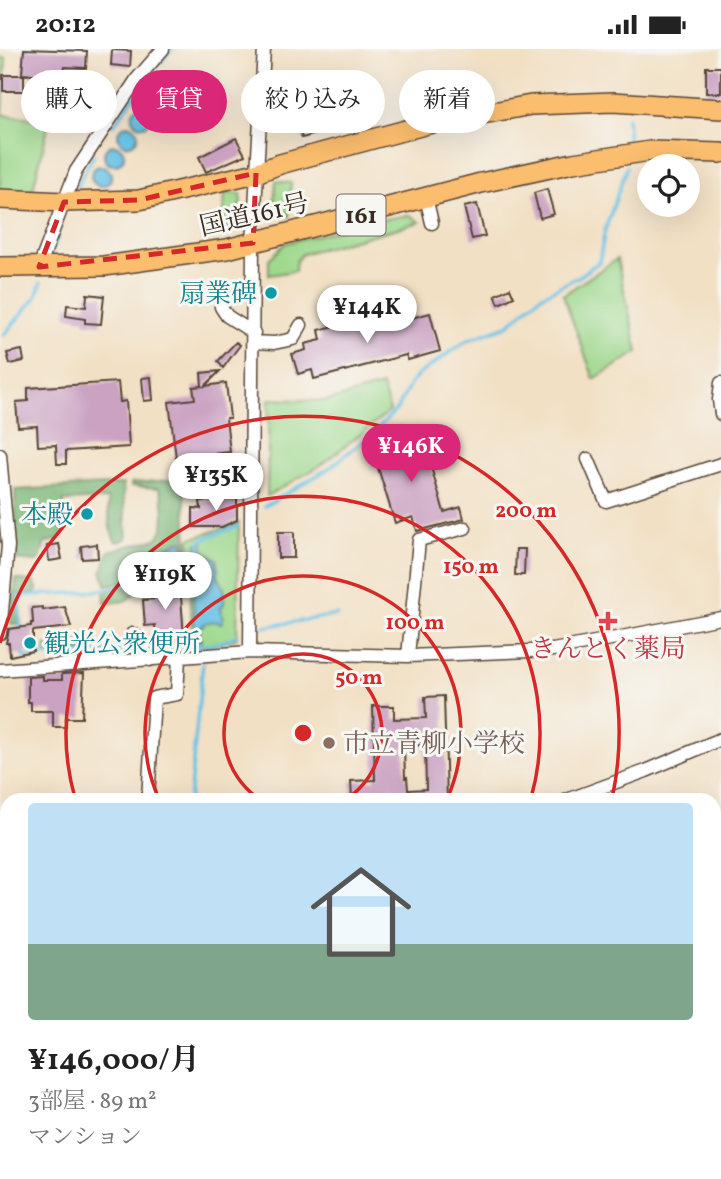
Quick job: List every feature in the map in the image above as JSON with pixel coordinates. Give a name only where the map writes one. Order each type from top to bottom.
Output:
[{"type":"highway","name":"国道161号","points":[[0,199],[64,202],[139,200],[256,173],[428,124],[531,105],[613,102],[721,109]]},
{"type":"highway","name":"国道161号","points":[[0,267],[128,264],[227,249],[426,197],[573,163],[650,151],[721,153]]},
{"type":"street","points":[[39,267],[76,171],[137,79],[163,49]]},
{"type":"street","points":[[250,652],[253,243],[264,49]]},
{"type":"street","points":[[426,197],[432,223]]},
{"type":"street","points":[[221,307],[253,338],[274,343],[293,339],[301,325]]},
{"type":"street","points":[[721,383],[721,414]]},
{"type":"street","points":[[0,455],[8,546],[0,632]]},
{"type":"street","points":[[588,459],[606,501],[721,464]]},
{"type":"street","points":[[408,656],[419,540],[466,528]]},
{"type":"street","points":[[0,670],[250,652],[408,656],[553,650],[721,618]]},
{"type":"street","points":[[132,634],[139,638],[150,660]]},
{"type":"street","points":[[148,793],[154,698],[177,694],[179,658]]},
{"type":"street","points":[[586,793],[721,739]]},
{"type":"highlighted area","points":[[256,173],[253,243],[39,267],[64,202],[139,200]]},
{"type":"green space","points":[[0,58],[6,58],[3,115],[21,117],[21,133],[47,133],[32,193],[0,191]]},
{"type":"green space","points":[[276,181],[291,183],[289,217],[273,216]]},
{"type":"green space","points":[[225,193],[241,194],[239,228],[223,227]]},
{"type":"green space","points":[[410,215],[420,222],[302,254],[296,261],[295,271],[269,275],[269,259],[286,243],[377,220]]},
{"type":"green space","points":[[617,259],[638,352],[594,379],[563,295]]},
{"type":"green space","points":[[382,386],[390,411],[318,467],[267,496],[269,399],[326,401]]},
{"type":"green space","points":[[184,479],[188,571],[151,580],[139,577],[151,565],[184,559],[184,542],[179,540],[140,564],[128,581],[106,585],[102,571],[109,551],[156,539],[163,529],[164,512],[159,488],[131,486],[131,483]]},
{"type":"green space","points":[[123,484],[127,538],[120,542],[115,541],[110,528],[108,499],[64,501],[62,535],[57,540],[45,543],[40,559],[36,562],[17,560],[15,490]]},
{"type":"green space","points":[[239,523],[237,638],[217,645],[192,647],[189,539]]},
{"type":"green space","points":[[16,579],[34,582],[37,588],[36,593],[18,594],[19,624],[11,624]]},
{"type":"green space","points":[[136,579],[146,582],[129,599],[105,603],[104,590],[128,587]]},
{"type":"green space","points":[[90,642],[92,650],[45,654],[45,646]]},
{"type":"water","points":[[124,125],[131,125],[131,133],[138,133],[138,139],[132,145],[124,145],[118,139],[118,131]]},
{"type":"water","points":[[110,145],[118,145],[124,155],[118,165],[110,165],[104,159],[104,151]]},
{"type":"water","points":[[97,166],[105,166],[111,176],[105,186],[97,186],[91,180],[91,172]]},
{"type":"water","points":[[179,541],[184,542],[183,558],[150,565],[138,577],[134,572],[147,559]]},
{"type":"water","points":[[203,542],[204,552],[217,559],[218,576],[224,589],[224,604],[221,607],[223,621],[204,624],[199,629],[201,641],[195,641],[193,580],[197,568],[197,543]]},
{"type":"building","points":[[24,49],[87,51],[86,68],[22,70]]},
{"type":"building","points":[[112,50],[131,51],[130,67],[111,65]]},
{"type":"building","points":[[706,67],[721,67],[721,93],[706,93]]},
{"type":"building","points":[[3,75],[21,75],[21,91],[3,91]]},
{"type":"building","points":[[300,133],[319,133],[302,138]]},
{"type":"building","points":[[236,138],[245,155],[206,172],[199,157]]},
{"type":"building","points":[[547,189],[554,214],[540,218],[534,193]]},
{"type":"building","points":[[477,204],[485,236],[472,239],[464,207]]},
{"type":"building","points":[[510,288],[514,297],[499,304],[495,295]]},
{"type":"building","points":[[87,294],[104,296],[101,324],[85,323],[85,319],[66,316],[67,305],[86,307]]},
{"type":"building","points":[[430,313],[440,351],[408,360],[406,355],[314,379],[312,370],[298,374],[292,354],[306,350],[305,344],[321,340],[319,330],[381,314],[383,322],[392,320],[393,323]]},
{"type":"building","points":[[236,342],[240,345],[223,368],[218,361]]},
{"type":"building","points":[[22,350],[24,361],[10,364],[7,353]]},
{"type":"building","points":[[220,371],[205,386],[226,383],[230,452],[176,458],[169,402],[195,399],[193,387],[202,386],[201,373]]},
{"type":"building","points":[[151,377],[153,400],[144,401],[142,378]]},
{"type":"building","points":[[118,382],[120,402],[126,401],[129,447],[66,451],[66,464],[57,464],[56,445],[38,446],[37,426],[18,427],[16,402],[28,401],[28,388]]},
{"type":"building","points":[[402,425],[412,458],[427,453],[444,512],[461,507],[464,519],[417,531],[413,517],[395,523],[371,445],[391,439],[388,429]]},
{"type":"building","points":[[237,499],[237,520],[222,527],[193,527],[193,508],[201,509],[200,501]]},
{"type":"building","points":[[278,532],[294,532],[294,558],[278,558]]},
{"type":"building","points":[[59,544],[62,559],[49,561],[47,546]]},
{"type":"building","points":[[97,544],[98,558],[82,559],[81,546]]},
{"type":"building","points":[[516,549],[525,549],[524,575],[515,575]]},
{"type":"building","points":[[180,583],[184,638],[156,640],[155,625],[145,626],[143,600],[153,599],[152,585]]},
{"type":"building","points":[[43,607],[43,610],[65,607],[71,627],[33,631],[33,651],[10,656],[9,643],[6,643],[9,629],[31,626],[32,608]]},
{"type":"building","points":[[84,673],[82,718],[66,718],[66,727],[53,727],[53,711],[31,711],[31,702],[28,702],[28,677],[43,676],[43,680],[62,680],[62,674]]},
{"type":"building","points":[[444,696],[447,793],[352,793],[351,781],[375,780],[373,706],[394,706],[394,719],[426,718],[425,697]],"holes":[[[425,745],[426,789],[408,790],[404,746]]]},
{"type":"waterway","points":[[117,121],[172,49]]},
{"type":"waterway","points":[[627,117],[629,146]]},
{"type":"waterway","points":[[76,188],[94,155]]},
{"type":"waterway","points":[[265,506],[328,469],[373,433],[397,409],[419,374],[468,340],[507,326],[541,296],[580,276],[599,262],[605,230],[627,167]]},
{"type":"waterway","points":[[49,261],[58,235]]},
{"type":"waterway","points":[[4,335],[36,297],[41,283]]},
{"type":"waterway","points":[[200,547],[201,540],[238,526]]},
{"type":"waterway","points":[[21,632],[19,596],[110,588],[128,583],[139,571]]},
{"type":"waterway","points":[[263,627],[337,615]]},
{"type":"waterway","points":[[155,648],[217,644],[236,636]]},
{"type":"waterway","points":[[23,650],[24,657],[137,649]]},
{"type":"waterway","points":[[190,793],[203,662]]},
{"type":"place","name":"扇業碑","points":[[271,293]]},
{"type":"place","name":"本殿","points":[[87,514]]},
{"type":"place","name":"きんとく薬局","points":[[608,621]]},
{"type":"place","name":"観光公衆便所","points":[[30,643]]},
{"type":"place","name":"市立青柳小学校","points":[[329,743]]}]
